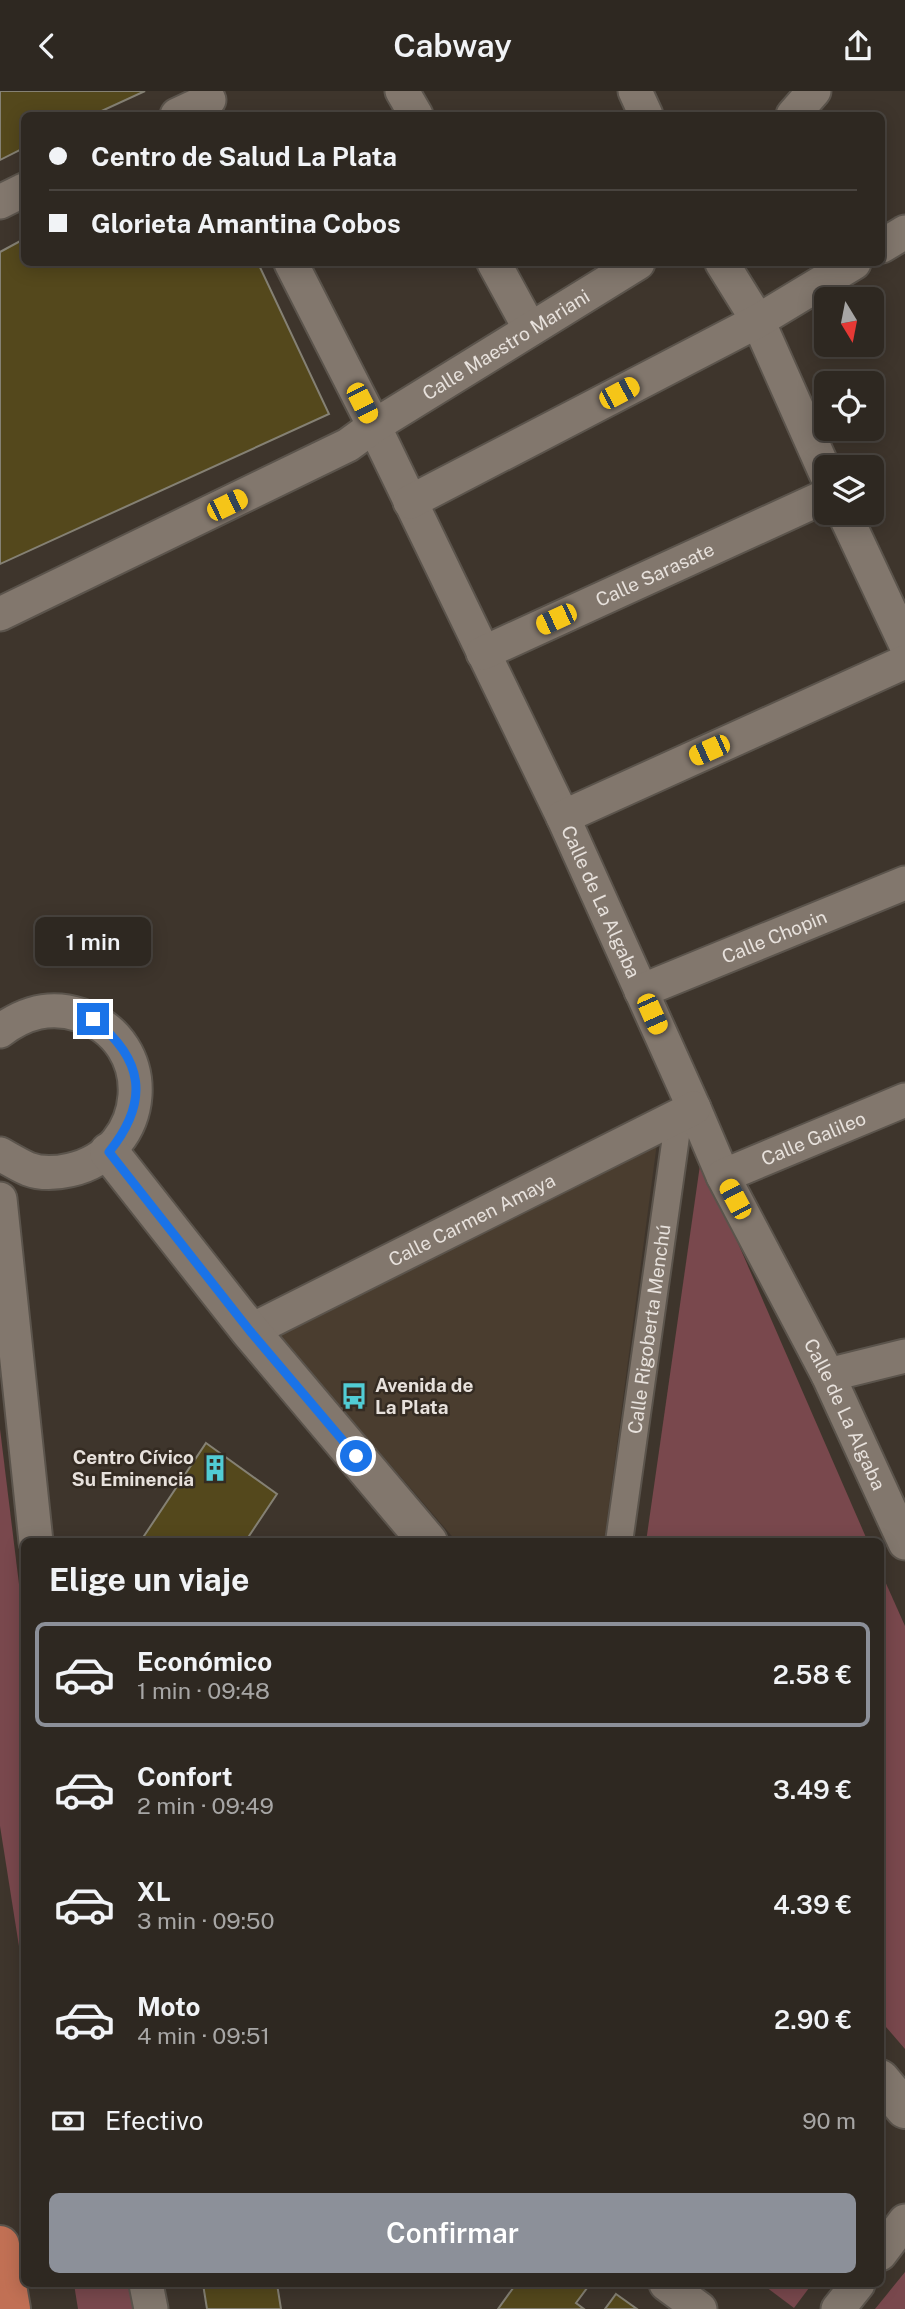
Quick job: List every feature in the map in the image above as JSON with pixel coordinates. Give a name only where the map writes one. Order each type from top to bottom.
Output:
[{"type":"highway","points":[[0,2245],[11,2309]]},
{"type":"street","points":[[402,91],[414,112]]},
{"type":"street","points":[[635,91],[645,112]]},
{"type":"street","points":[[796,112],[814,91]]},
{"type":"street","points":[[185,112],[210,102]]},
{"type":"street","points":[[0,202],[21,192]]},
{"type":"street","points":[[885,244],[905,232]]},
{"type":"street","name":"Calle de La Algaba","points":[[293,266],[374,426],[563,817],[641,991],[687,1111],[828,1375],[902,1529]]},
{"type":"street","points":[[496,266],[530,329]]},
{"type":"street","name":"Calle Maestro Mariani","points":[[0,614],[348,445],[374,426],[634,266]]},
{"type":"street","points":[[724,266],[758,321],[818,455]]},
{"type":"street","points":[[410,502],[758,321],[849,266]]},
{"type":"street","name":"Calle Sarasate","points":[[483,653],[814,501]]},
{"type":"street","points":[[850,525],[905,643]]},
{"type":"street","points":[[563,817],[905,661]]},
{"type":"street","name":"Calle Chopin","points":[[641,991],[905,883]]},
{"type":"street","points":[[0,1031],[17,1018],[42,1011],[69,1011],[93,1019],[114,1035],[128,1057],[136,1082],[135,1108],[126,1132],[109,1152],[86,1167],[58,1173],[30,1170],[0,1154]]},
{"type":"street","name":"Calle Galileo","points":[[723,1177],[905,1100]]},
{"type":"street","name":"Calle Carmen Amaya","points":[[250,1331],[687,1111]]},
{"type":"street","name":"Calle Rigoberta Menchú","points":[[620,1538],[687,1111]]},
{"type":"street","points":[[109,1152],[250,1331],[425,1538]]},
{"type":"street","points":[[0,1199],[36,1538]]},
{"type":"street","points":[[828,1375],[905,1356]]},
{"type":"street","points":[[884,2084],[905,2109]]},
{"type":"street","points":[[884,2249],[905,2221]]},
{"type":"street","points":[[146,2287],[150,2309]]},
{"type":"street","points":[[670,2287],[700,2309]]},
{"type":"street","points":[[838,2309],[856,2287]]},
{"type":"shaded area","points":[[657,1143],[605,1538],[454,1538],[275,1331]]},
{"type":"shaded area","points":[[701,1158],[866,1538],[647,1538]]},
{"type":"shaded area","points":[[0,1429],[21,1600],[21,1959],[0,1826]]},
{"type":"shaded area","points":[[884,1579],[905,1626],[905,2049],[884,2025]]},
{"type":"shaded area","points":[[905,2272],[905,2309],[875,2309]]},
{"type":"shaded area","points":[[74,2287],[131,2287],[135,2309],[78,2309]]},
{"type":"shaded area","points":[[766,2287],[810,2287],[794,2308]]},
{"type":"building","points":[[0,91],[145,91],[100,112],[21,112],[21,150],[0,160]]},
{"type":"building","points":[[21,241],[21,266],[259,266],[329,414],[0,564],[0,252]]},
{"type":"building","name":"Centro Cívico Su Eminencia","points":[[206,1443],[277,1494],[248,1538],[143,1538]]},
{"type":"building","points":[[203,2287],[277,2287],[281,2309],[207,2309]]},
{"type":"building","points":[[514,2287],[588,2287],[576,2303],[584,2309],[498,2309]]},
{"type":"building","points":[[616,2294],[637,2309],[605,2309]]},
{"type":"place","name":"Avenida de La Plata","points":[[354,1396]]},
{"type":"place","name":"Centro Cívico Su Eminencia","points":[[215,1468]]},
{"type":"route","points":[[93,1019],[114,1035],[128,1057],[136,1082],[135,1108],[126,1132],[109,1152],[250,1331],[356,1456]]}]
